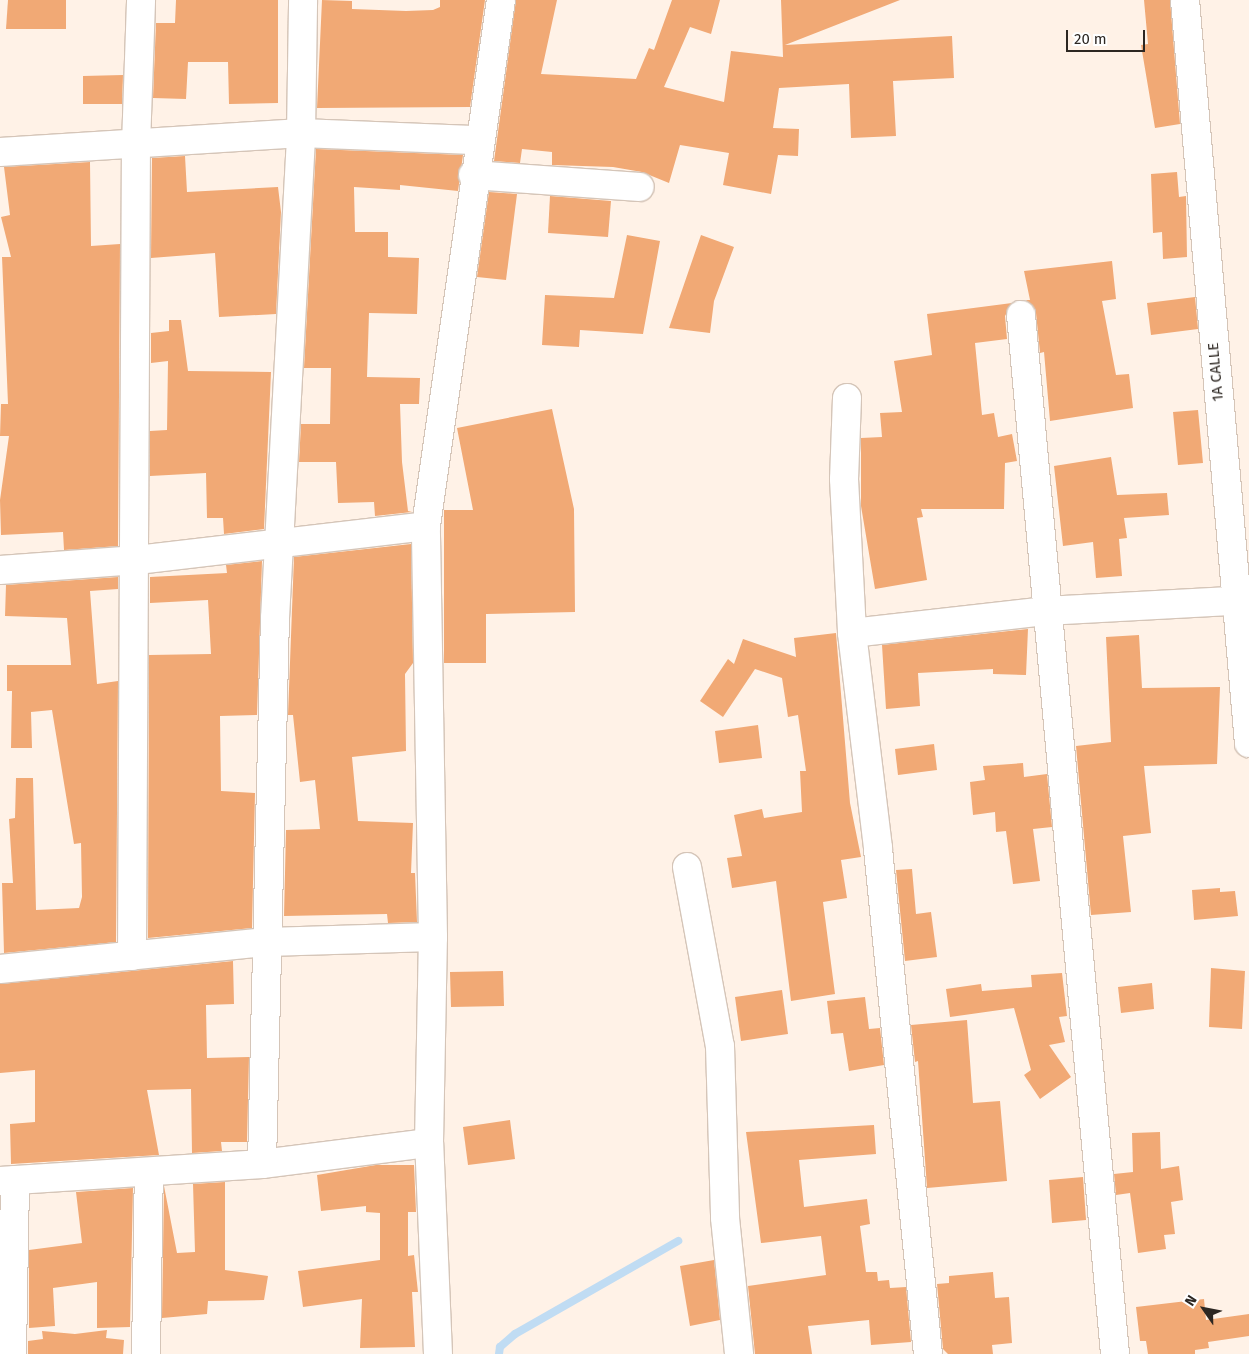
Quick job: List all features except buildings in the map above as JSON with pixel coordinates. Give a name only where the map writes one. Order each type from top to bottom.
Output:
[{"type":"street","points":[[132,956],[137,560],[136,145],[141,0]]},
{"type":"street","points":[[262,1164],[279,545],[300,132],[303,0]]},
{"type":"street","points":[[438,1354],[429,1143],[433,937],[426,526],[478,140],[501,0]]},
{"type":"street","name":"1A CALLE","points":[[1184,0],[1242,601],[1249,743]]},
{"type":"street","points":[[0,152],[136,145],[300,132],[478,140]]},
{"type":"street","points":[[474,175],[640,187]]},
{"type":"street","points":[[1021,315],[1045,611],[1115,1354]]},
{"type":"street","points":[[847,398],[844,479],[852,633],[878,849],[928,1354]]},
{"type":"street","points":[[0,570],[137,560],[279,545],[426,526]]},
{"type":"street","points":[[852,633],[1045,611],[1242,601]]},
{"type":"street","points":[[687,867],[720,1046],[725,1218],[739,1354]]},
{"type":"street","points":[[0,969],[267,942],[433,937]]},
{"type":"street","points":[[12,1354],[8,1181],[262,1164],[429,1143]]},
{"type":"street","points":[[146,1354],[149,1172]]},
{"type":"waterway","points":[[499,1354],[500,1347],[515,1334],[678,1241]]}]
